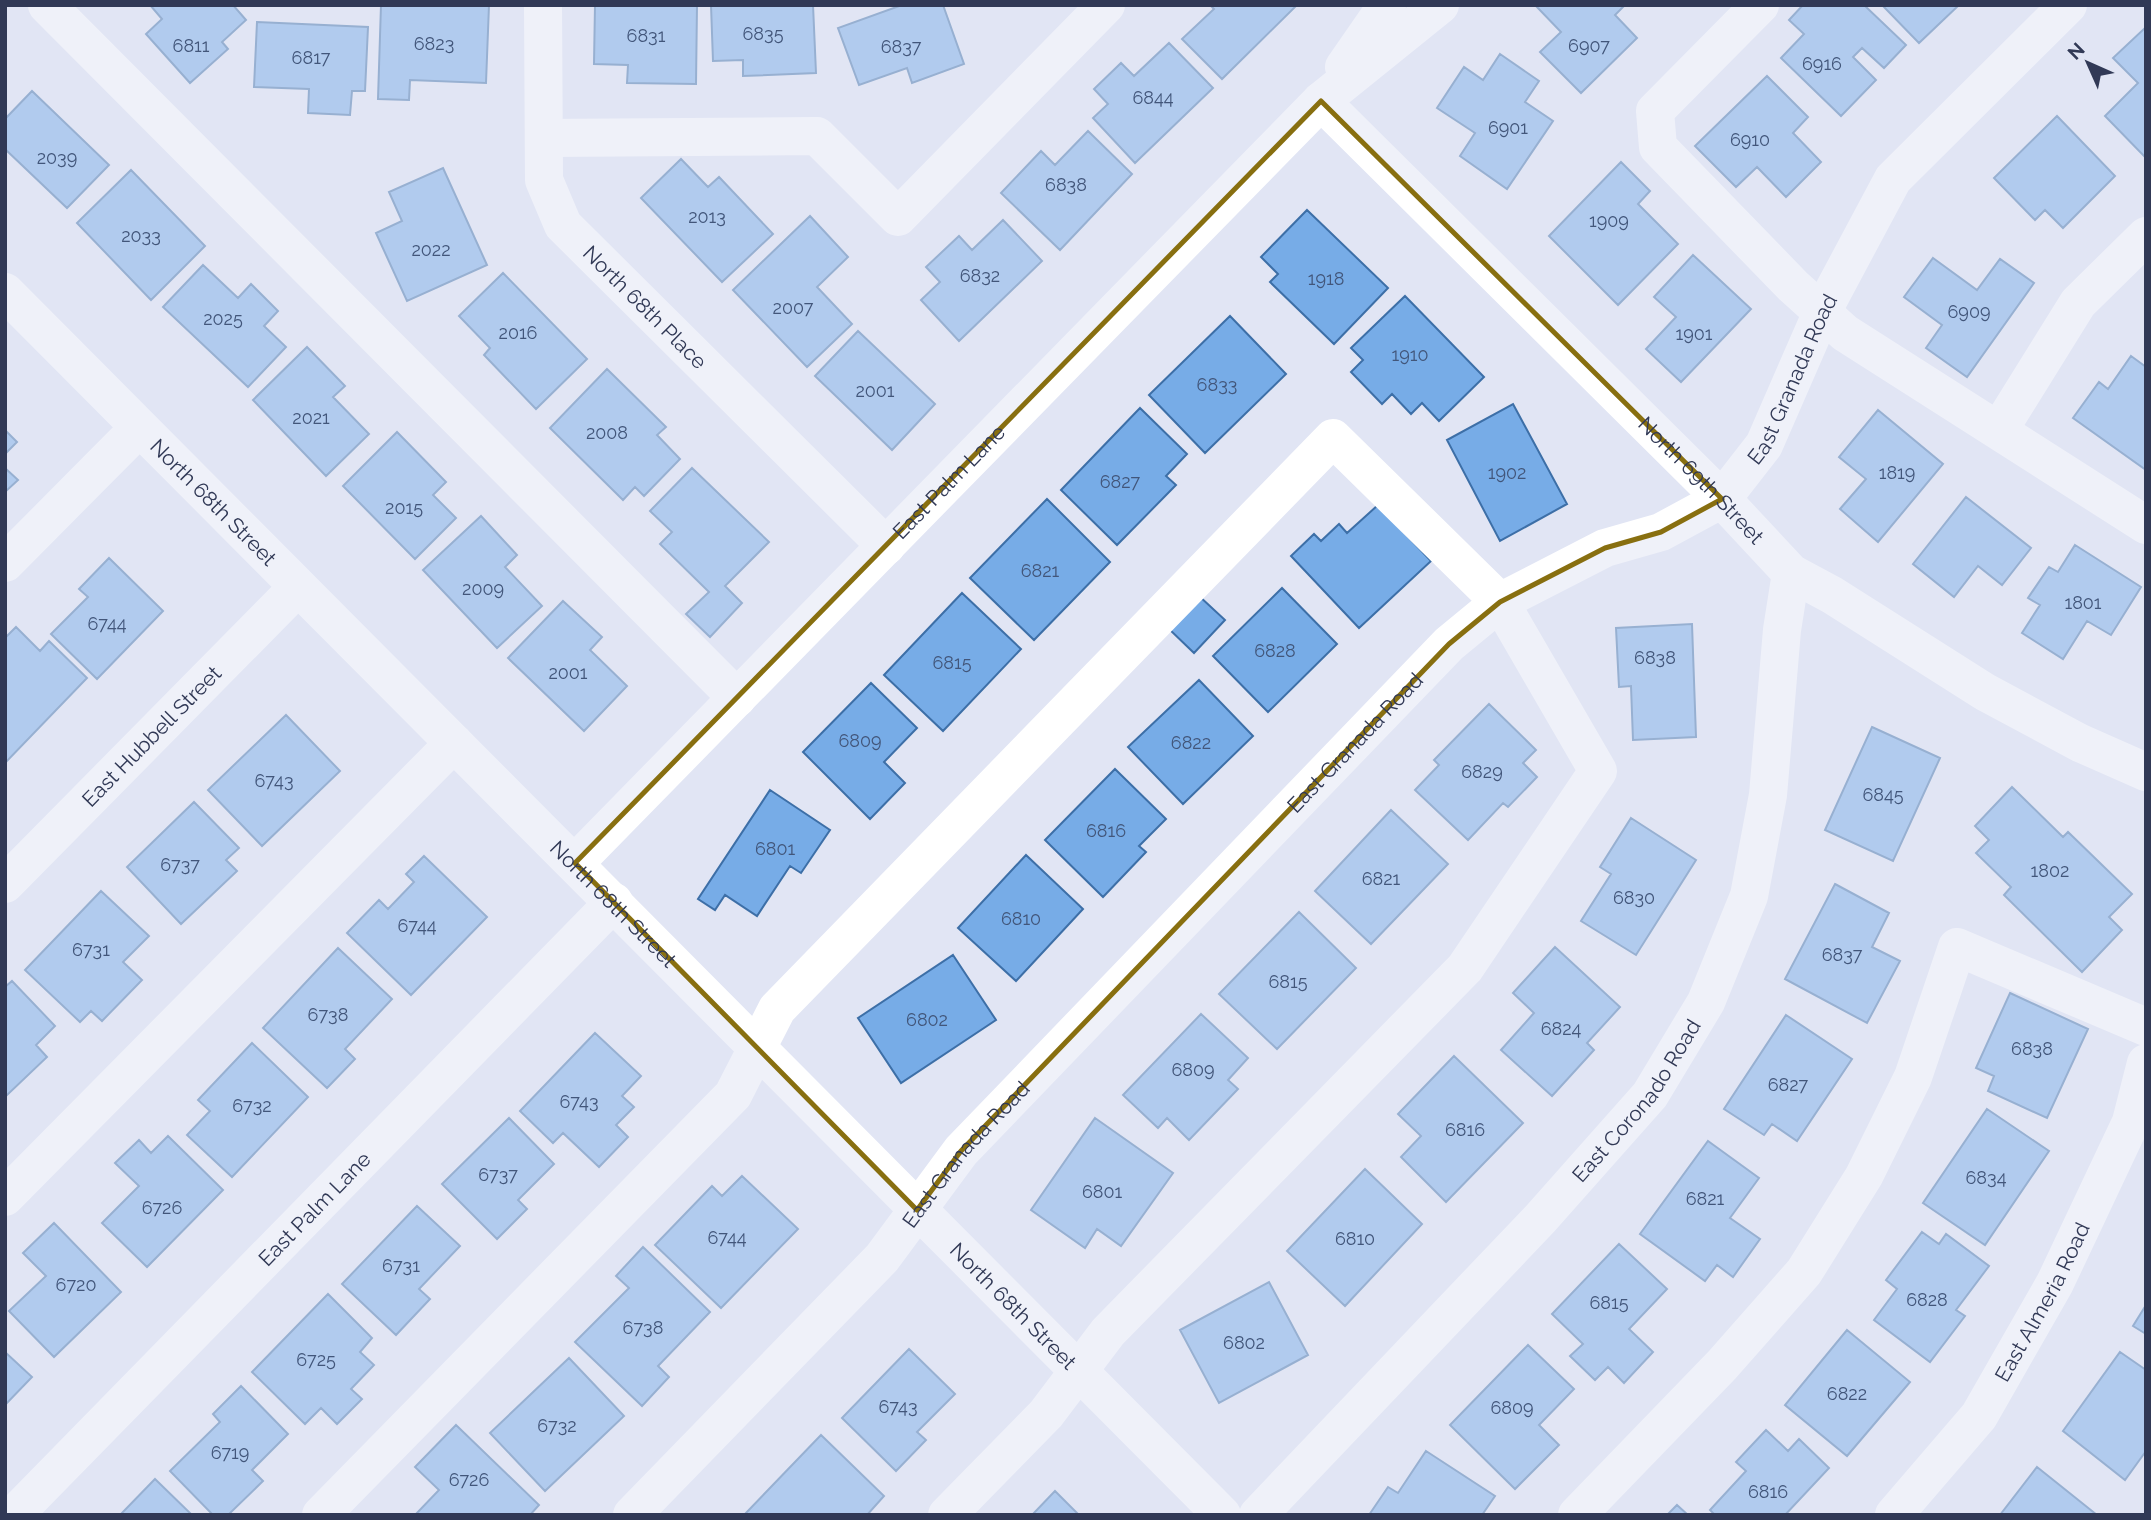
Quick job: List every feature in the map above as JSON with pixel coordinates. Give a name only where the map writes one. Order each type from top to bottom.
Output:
[{"type":"street","points":[[47,5],[737,698]]},
{"type":"street","name":"North 68th Place","points":[[543,5],[544,180],[563,225],[886,546]]},
{"type":"street","points":[[544,138],[817,136],[898,217],[1106,5]]},
{"type":"street","name":"East Palm Lane","points":[[1321,101],[1387,5]]},
{"type":"street","name":"East Palm Lane","points":[[575,863],[1321,101],[1440,5]]},
{"type":"street","points":[[1760,5],[1655,111],[1658,147],[1845,333],[2146,525]]},
{"type":"street","name":"East Granada Road","points":[[632,1515],[882,1258],[961,1151],[1449,644],[1500,602],[1605,548],[1661,532],[1722,499],[1765,445],[1822,312],[1893,179],[2068,5]]},
{"type":"street","name":"North 69th Street","points":[[1321,101],[1722,499],[1791,573],[1832,595],[1985,692],[2080,743],[2146,772]]},
{"type":"street","points":[[1999,430],[2078,303],[2146,236]]},
{"type":"street","name":"North 68th Street","points":[[5,292],[297,588],[614,901],[757,1050],[1222,1515]]},
{"type":"street","points":[[5,563],[139,428]]},
{"type":"street","points":[[321,1515],[733,1095],[777,1009],[1333,438],[1500,602],[1598,771],[1465,968],[1108,1332],[1046,1414],[947,1515]]},
{"type":"street","name":"East Coronado Road","points":[[1258,1515],[1540,1219],[1650,1095],[1706,1002],[1749,896],[1768,795],[1782,630],[1791,573]]},
{"type":"street","name":"East Hubbell Street","points":[[5,884],[297,588]]},
{"type":"street","points":[[5,1197],[454,743]]},
{"type":"street","name":"East Palm Lane","points":[[14,1515],[614,901]]},
{"type":"street","points":[[1577,1515],[1722,1365],[1804,1272],[1864,1177],[1913,1077],[1957,947],[2146,1027]]},
{"type":"street","name":"East Almeria Road","points":[[1894,1515],[1979,1416],[2055,1283],[2131,1122],[2146,1063]]},
{"type":"highlighted area","points":[[1321,101],[1722,499],[1661,532],[1605,548],[1500,602],[1449,644],[961,1151],[917,1210],[575,863]]},
{"type":"building","points":[[150,5],[233,5],[246,20],[222,42],[228,49],[190,83],[146,34],[162,19]]},
{"type":"building","points":[[381,5],[489,5],[486,83],[410,80],[409,100],[378,99]]},
{"type":"building","points":[[595,5],[697,5],[696,84],[627,83],[628,65],[594,64]]},
{"type":"building","points":[[711,5],[813,5],[816,73],[743,76],[743,60],[713,61]]},
{"type":"building","points":[[902,5],[943,5],[964,64],[912,83],[907,68],[859,85],[838,28]]},
{"type":"building","points":[[1210,5],[1297,5],[1222,79],[1182,39],[1214,9]]},
{"type":"building","points":[[1535,5],[1625,5],[1615,15],[1637,38],[1581,93],[1540,52],[1561,32]]},
{"type":"building","points":[[1803,5],[1864,5],[1906,45],[1884,68],[1862,48],[1853,57],[1876,80],[1841,116],[1781,58],[1804,34],[1789,20]]},
{"type":"building","points":[[1882,5],[1959,5],[1919,43]]},
{"type":"building","points":[[257,22],[368,27],[365,91],[352,91],[350,115],[308,113],[309,89],[254,87]]},
{"type":"building","points":[[2146,27],[2146,158],[2105,116],[2138,83],[2113,58]]},
{"type":"building","points":[[1169,43],[1213,88],[1135,163],[1093,118],[1108,104],[1094,89],[1121,63],[1134,76]]},
{"type":"building","points":[[1500,54],[1539,81],[1525,102],[1553,121],[1507,189],[1460,156],[1475,133],[1437,108],[1464,67],[1483,80]]},
{"type":"building","points":[[1767,76],[1808,117],[1793,133],[1821,162],[1786,197],[1757,167],[1736,187],[1695,146]]},
{"type":"building","points":[[32,91],[109,165],[67,208],[5,149],[5,119]]},
{"type":"building","points":[[2057,116],[2115,176],[2063,228],[2045,210],[2035,220],[1994,178]]},
{"type":"building","points":[[1088,131],[1132,174],[1060,250],[1001,193],[1041,151],[1055,165]]},
{"type":"building","points":[[681,159],[708,187],[719,177],[773,234],[722,282],[641,198]]},
{"type":"building","points":[[1621,162],[1650,191],[1638,204],[1678,244],[1618,305],[1549,236]]},
{"type":"building","points":[[443,168],[487,265],[407,301],[376,233],[402,221],[389,192]]},
{"type":"building","points":[[131,170],[205,246],[151,300],[77,223]]},
{"type":"building","points":[[1307,210],[1388,288],[1334,344],[1270,282],[1278,274],[1261,257]]},
{"type":"building","points":[[810,216],[848,257],[817,287],[852,324],[807,367],[733,290]]},
{"type":"building","points":[[1003,220],[1042,261],[959,341],[921,300],[940,282],[926,267],[959,236],[972,250]]},
{"type":"building","points":[[1693,255],[1751,309],[1681,382],[1646,349],[1676,317],[1654,297]]},
{"type":"building","points":[[1933,258],[1977,290],[2000,259],[2034,283],[1967,377],[1926,348],[1942,325],[1904,297]]},
{"type":"building","points":[[203,265],[238,298],[251,284],[278,311],[264,326],[286,347],[248,387],[163,307]]},
{"type":"building","points":[[503,273],[587,359],[536,409],[484,355],[490,348],[459,316]]},
{"type":"building","points":[[1405,296],[1484,377],[1439,421],[1422,403],[1411,414],[1392,394],[1382,404],[1351,372],[1363,360],[1351,348]]},
{"type":"building","points":[[1230,316],[1286,374],[1205,453],[1149,395]]},
{"type":"building","points":[[858,331],[935,404],[892,450],[815,376]]},
{"type":"building","points":[[307,347],[345,386],[333,397],[369,434],[326,476],[253,400]]},
{"type":"building","points":[[2131,356],[2146,367],[2146,470],[2073,418],[2099,382],[2108,389]]},
{"type":"building","points":[[607,369],[666,427],[657,435],[680,459],[644,496],[635,487],[623,500],[550,428]]},
{"type":"building","points":[[1513,404],[1567,504],[1500,541],[1447,440]]},
{"type":"building","points":[[1140,408],[1187,454],[1166,476],[1176,485],[1117,545],[1061,490]]},
{"type":"building","points":[[1878,410],[1943,464],[1878,542],[1840,509],[1866,479],[1839,457]]},
{"type":"building","points":[[5,430],[17,442],[5,454]]},
{"type":"building","points":[[397,432],[446,482],[433,495],[456,518],[415,559],[343,486]]},
{"type":"building","points":[[5,468],[18,480],[5,492]]},
{"type":"building","points":[[692,468],[769,542],[725,586],[742,603],[710,637],[686,614],[709,592],[660,544],[672,532],[650,511]]},
{"type":"building","points":[[1966,497],[2031,548],[2002,585],[1978,566],[1954,597],[1913,564]]},
{"type":"building","points":[[1047,499],[1110,562],[1034,640],[970,578]]},
{"type":"building","points":[[1378,505],[1431,561],[1359,628],[1291,556],[1314,534],[1321,541],[1339,524],[1347,533]]},
{"type":"building","points":[[481,516],[517,555],[505,567],[542,606],[497,648],[423,570]]},
{"type":"building","points":[[2075,545],[2141,587],[2111,635],[2087,621],[2063,659],[2022,633],[2040,605],[2028,598],[2049,567],[2058,572]]},
{"type":"building","points":[[109,558],[163,611],[97,679],[51,634],[88,597],[79,589]]},
{"type":"building","points":[[1282,588],[1337,644],[1268,712],[1213,656]]},
{"type":"building","points":[[962,593],[1021,649],[943,731],[884,675]]},
{"type":"building","points":[[1198,595],[1225,620],[1194,653],[1168,628]]},
{"type":"building","points":[[563,601],[602,637],[590,650],[627,686],[584,731],[508,658]]},
{"type":"building","points":[[1692,624],[1696,737],[1633,740],[1631,686],[1619,687],[1616,628]]},
{"type":"building","points":[[16,627],[40,651],[49,641],[87,678],[5,763],[5,638]]},
{"type":"building","points":[[1199,680],[1253,736],[1183,804],[1128,747]]},
{"type":"building","points":[[871,683],[917,728],[884,762],[905,783],[870,819],[803,752]]},
{"type":"building","points":[[1489,704],[1536,750],[1523,763],[1537,777],[1508,807],[1503,803],[1468,840],[1415,790],[1439,765],[1434,760]]},
{"type":"building","points":[[286,715],[340,771],[262,846],[208,790]]},
{"type":"building","points":[[1872,727],[1940,758],[1893,861],[1825,830]]},
{"type":"building","points":[[1115,769],[1166,819],[1139,846],[1146,852],[1103,897],[1045,840]]},
{"type":"building","points":[[2012,787],[2063,837],[2068,832],[2132,894],[2109,917],[2122,930],[2082,972],[2004,895],[2011,887],[1976,853],[1989,840],[1975,826]]},
{"type":"building","points":[[770,790],[830,830],[801,873],[790,866],[757,916],[725,895],[715,910],[698,899]]},
{"type":"building","points":[[194,802],[239,848],[226,860],[237,871],[181,924],[127,867]]},
{"type":"building","points":[[1391,810],[1448,864],[1371,944],[1315,891]]},
{"type":"building","points":[[1631,818],[1696,860],[1636,955],[1581,921],[1611,874],[1600,867]]},
{"type":"building","points":[[1026,855],[1083,909],[1016,981],[958,928]]},
{"type":"building","points":[[424,856],[487,917],[411,995],[347,933],[379,900],[388,909],[414,882],[406,874]]},
{"type":"building","points":[[1835,884],[1889,913],[1872,947],[1900,961],[1867,1023],[1785,979]]},
{"type":"building","points":[[101,891],[149,936],[123,962],[142,980],[102,1021],[91,1011],[80,1022],[25,970]]},
{"type":"building","points":[[1299,912],[1356,968],[1277,1049],[1219,994]]},
{"type":"building","points":[[1555,947],[1620,1007],[1587,1043],[1594,1050],[1552,1096],[1501,1050],[1534,1013],[1513,993]]},
{"type":"building","points":[[338,948],[392,999],[345,1049],[355,1059],[327,1088],[263,1028]]},
{"type":"building","points":[[953,955],[996,1020],[901,1083],[858,1018]]},
{"type":"building","points":[[12,981],[55,1026],[36,1045],[47,1057],[5,1097],[5,987]]},
{"type":"building","points":[[2010,993],[2088,1029],[2047,1118],[1988,1091],[1994,1076],[1976,1068]]},
{"type":"building","points":[[1201,1014],[1248,1058],[1228,1080],[1238,1089],[1189,1140],[1167,1118],[1158,1128],[1123,1095]]},
{"type":"building","points":[[1786,1015],[1852,1059],[1797,1141],[1772,1124],[1764,1135],[1724,1109]]},
{"type":"building","points":[[595,1033],[641,1076],[622,1096],[634,1107],[616,1125],[628,1137],[599,1167],[563,1133],[553,1143],[520,1111]]},
{"type":"building","points":[[252,1043],[308,1097],[232,1177],[187,1135],[210,1111],[198,1100]]},
{"type":"building","points":[[1454,1056],[1523,1123],[1446,1202],[1401,1157],[1421,1136],[1398,1114]]},
{"type":"building","points":[[1987,1109],[2049,1151],[1985,1245],[1923,1203]]},
{"type":"building","points":[[509,1118],[554,1164],[518,1200],[527,1209],[497,1239],[442,1184]]},
{"type":"building","points":[[1095,1118],[1173,1173],[1121,1246],[1097,1229],[1085,1248],[1031,1210]]},
{"type":"building","points":[[168,1136],[223,1190],[147,1267],[102,1223],[139,1186],[115,1163],[139,1140],[151,1153]]},
{"type":"building","points":[[1708,1141],[1759,1178],[1730,1218],[1760,1239],[1733,1277],[1717,1265],[1705,1281],[1640,1234]]},
{"type":"building","points":[[1365,1169],[1422,1224],[1345,1306],[1287,1251]]},
{"type":"building","points":[[742,1176],[798,1229],[721,1308],[655,1245],[712,1186],[722,1196]]},
{"type":"building","points":[[417,1206],[460,1246],[419,1289],[430,1299],[396,1335],[342,1284]]},
{"type":"building","points":[[54,1223],[121,1292],[54,1357],[9,1311],[46,1276],[23,1253]]},
{"type":"building","points":[[1922,1232],[1939,1244],[1946,1234],[1989,1266],[1956,1310],[1965,1316],[1930,1362],[1874,1320],[1897,1289],[1886,1280]]},
{"type":"building","points":[[1619,1244],[1667,1289],[1629,1329],[1653,1352],[1624,1383],[1608,1367],[1595,1380],[1570,1356],[1583,1344],[1552,1314]]},
{"type":"building","points":[[643,1247],[710,1312],[658,1366],[669,1377],[642,1406],[575,1342],[629,1288],[616,1276]]},
{"type":"building","points":[[1269,1282],[1308,1355],[1219,1403],[1180,1330]]},
{"type":"building","points":[[328,1294],[372,1338],[360,1352],[374,1365],[351,1389],[362,1399],[337,1424],[321,1408],[305,1424],[252,1372]]},
{"type":"building","points":[[2146,1305],[2146,1334],[2133,1326]]},
{"type":"building","points":[[1847,1330],[1910,1382],[1847,1456],[1785,1405]]},
{"type":"building","points":[[1528,1345],[1574,1389],[1539,1425],[1559,1445],[1515,1489],[1450,1425]]},
{"type":"building","points":[[909,1349],[955,1394],[917,1432],[926,1440],[896,1471],[842,1418]]},
{"type":"building","points":[[5,1352],[32,1377],[5,1405]]},
{"type":"building","points":[[2120,1352],[2146,1370],[2146,1451],[2125,1480],[2063,1431]]},
{"type":"building","points":[[569,1358],[624,1416],[545,1491],[490,1433]]},
{"type":"building","points":[[241,1386],[288,1434],[252,1470],[263,1481],[228,1515],[213,1515],[170,1471],[220,1422],[213,1414]]},
{"type":"building","points":[[456,1425],[539,1505],[530,1515],[415,1515],[439,1490],[415,1467]]},
{"type":"building","points":[[1766,1430],[1788,1451],[1799,1439],[1829,1468],[1785,1515],[1715,1515],[1710,1510],[1746,1471],[1736,1462]]},
{"type":"building","points":[[821,1435],[884,1496],[867,1515],[744,1515]]},
{"type":"building","points":[[1426,1451],[1495,1496],[1482,1515],[1369,1515],[1388,1487],[1398,1493]]},
{"type":"building","points":[[2037,1467],[2097,1515],[2000,1515]]},
{"type":"building","points":[[155,1479],[192,1515],[120,1515]]},
{"type":"building","points":[[1055,1491],[1079,1515],[1032,1515]]},
{"type":"building","points":[[1677,1505],[1688,1515],[1667,1515]]}]
